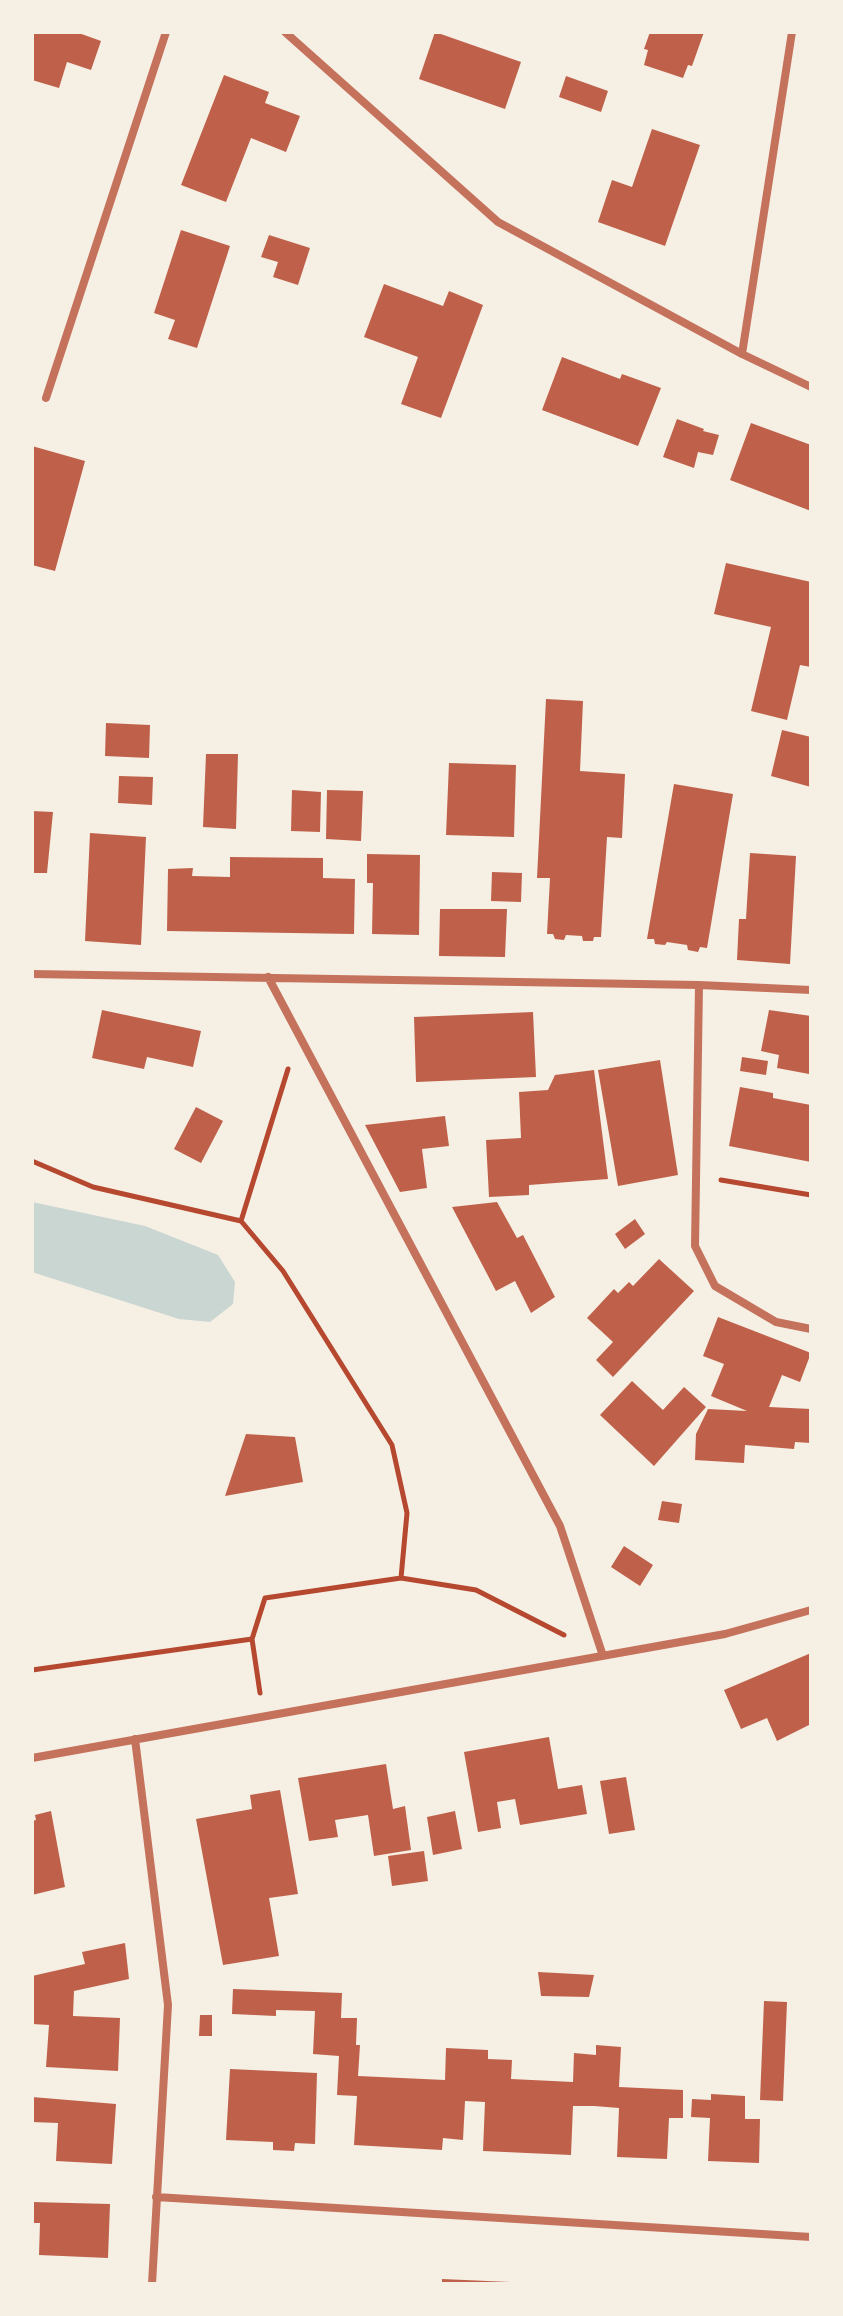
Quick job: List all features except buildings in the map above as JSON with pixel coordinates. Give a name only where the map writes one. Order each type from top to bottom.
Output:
[{"type":"street","points":[[46,398],[166,32]]},
{"type":"street","points":[[285,32],[498,222],[742,354],[811,387]]},
{"type":"street","points":[[742,354],[792,32]]},
{"type":"street","points":[[32,974],[699,985],[811,990]]},
{"type":"street","points":[[268,977],[560,1526],[603,1656]]},
{"type":"street","points":[[699,985],[695,1246],[715,1286],[776,1322],[811,1329]]},
{"type":"street","points":[[32,1758],[725,1634],[811,1610]]},
{"type":"street","points":[[135,1739],[168,2005],[152,2284]]},
{"type":"street","points":[[156,2197],[811,2237]]},
{"type":"path","points":[[241,1221],[299,1034]]},
{"type":"path","points":[[32,1161],[93,1187],[241,1221],[283,1271],[392,1445],[407,1513],[401,1578]]},
{"type":"path","points":[[696,1176],[811,1195]]},
{"type":"path","points":[[263,1715],[252,1639],[265,1598],[401,1578],[476,1590],[603,1656]]},
{"type":"path","points":[[32,1670],[252,1639]]},
{"type":"shaded area","points":[[32,1202],[145,1226],[218,1255],[235,1282],[233,1304],[210,1322],[179,1319],[32,1272]]}]
